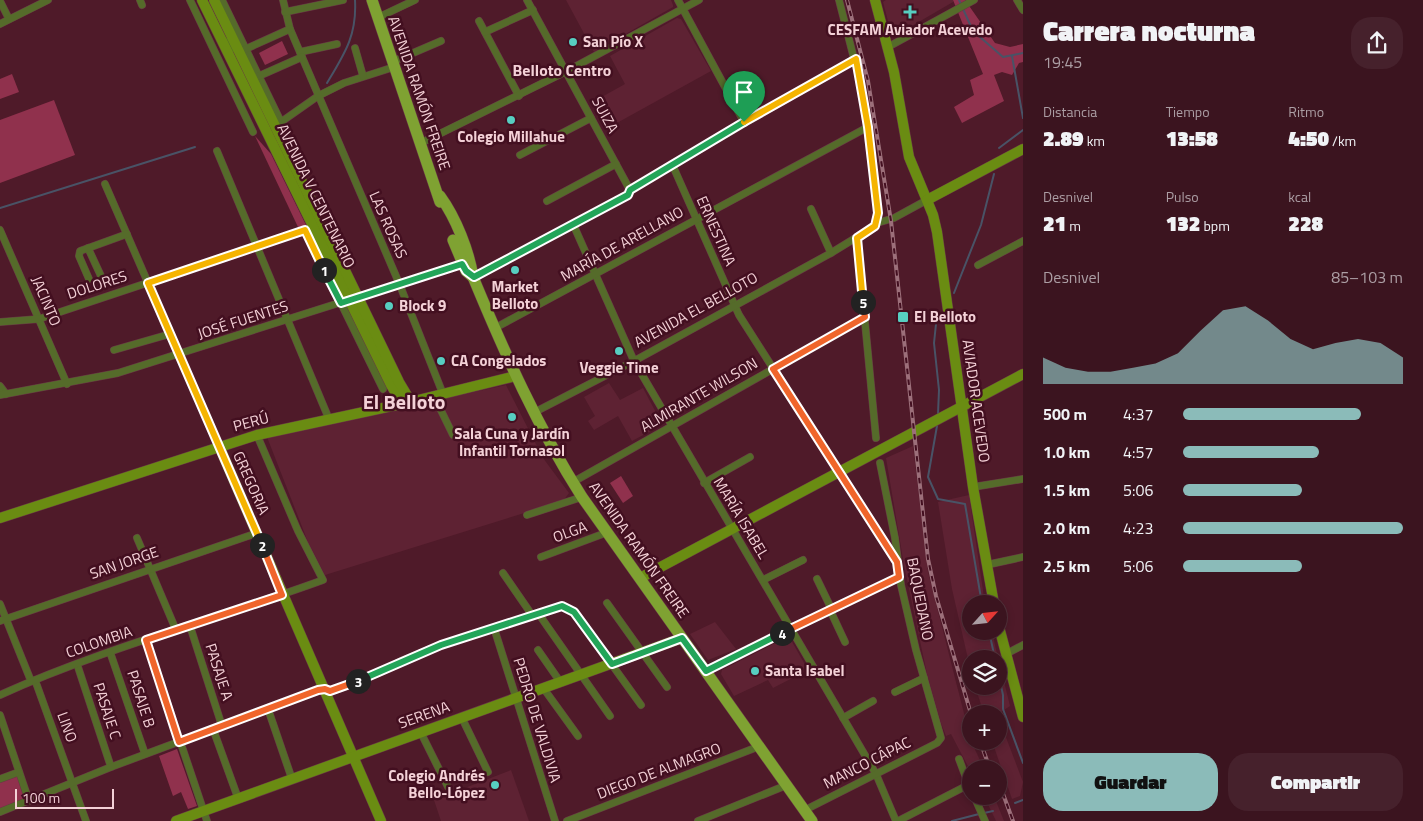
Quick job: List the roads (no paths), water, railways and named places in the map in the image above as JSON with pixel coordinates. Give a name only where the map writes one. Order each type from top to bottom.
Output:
[{"type":"main road","name":"AVENIDA V CENTENARIO","points":[[202,0],[310,229],[409,402]]},
{"type":"main road","name":"AVENIDA V CENTENARIO","points":[[214,0],[243,51],[388,389],[409,402]]},
{"type":"main road","name":"AVENIDA RAMÓN FREIRE","points":[[372,0],[420,143],[440,196],[441,209],[533,413],[582,497],[812,821]]},
{"type":"main road","name":"AVIADOR ACEVEDO","points":[[875,0],[888,47],[908,157],[927,200],[937,232],[973,487],[992,595]]},
{"type":"main road","points":[[927,200],[1023,149]]},
{"type":"main road","points":[[640,578],[839,470],[1023,374]]},
{"type":"main road","name":"PERÚ","points":[[0,518],[257,435],[388,407],[516,376]]},
{"type":"main road","points":[[388,389],[394,398],[388,407]]},
{"type":"main road","name":"GREGORIA","points":[[219,446],[282,595],[355,756],[381,821]]},
{"type":"main road","name":"SERENA","points":[[176,821],[682,638]]},
{"type":"main road","points":[[1007,658],[1023,717]]},
{"type":"street","points":[[0,24],[48,0]]},
{"type":"street","points":[[190,0],[253,132]]},
{"type":"street","points":[[222,0],[243,51],[259,76],[281,122],[318,96],[441,41]]},
{"type":"street","name":"LAS ROSAS","points":[[283,0],[290,29],[399,283],[453,435]]},
{"type":"street","points":[[285,12],[343,0]]},
{"type":"street","points":[[377,18],[414,0]]},
{"type":"street","name":"SUIZA","points":[[527,0],[630,190]]},
{"type":"street","points":[[678,0],[744,122]]},
{"type":"street","points":[[420,143],[519,96],[699,0]]},
{"type":"street","points":[[839,0],[856,59],[868,127],[878,213],[877,223],[887,221],[927,200]]},
{"type":"street","points":[[1017,0],[1023,10]]},
{"type":"street","points":[[0,1],[9,19]]},
{"type":"street","points":[[888,47],[952,12],[956,12],[971,2]]},
{"type":"street","points":[[485,32],[533,10]]},
{"type":"street","points":[[479,21],[519,96]]},
{"type":"street","points":[[243,51],[290,29]]},
{"type":"street","points":[[220,38],[243,51]]},
{"type":"street","points":[[259,76],[301,55],[338,44]]},
{"type":"street","points":[[355,48],[363,76]]},
{"type":"street","name":"JOSÉ FUENTES","points":[[3,395],[118,373],[180,355],[399,283],[469,270],[573,224],[628,195],[630,190],[672,164],[856,59]]},
{"type":"street","points":[[520,155],[591,118]]},
{"type":"street","name":"MARÍA DE ARELLANO","points":[[495,328],[868,127]]},
{"type":"street","points":[[217,151],[329,419]]},
{"type":"street","points":[[547,201],[616,164]]},
{"type":"street","name":"ERNESTINA","points":[[672,164],[734,305],[897,562]]},
{"type":"street","name":"GREGORIA","points":[[105,184],[219,446]]},
{"type":"street","points":[[811,209],[831,253]]},
{"type":"street","name":"AVENIDA EL BELLOTO","points":[[533,413],[634,361],[831,253],[871,229],[877,223]]},
{"type":"street","name":"MARÍA ISABEL","points":[[573,224],[634,361],[876,774],[897,821]]},
{"type":"street","name":"DOLORES","points":[[0,322],[39,319],[310,229]]},
{"type":"street","name":"JACINTO","points":[[0,230],[68,384]]},
{"type":"street","points":[[89,279],[79,256],[80,252],[127,234]]},
{"type":"street","points":[[857,238],[876,438]]},
{"type":"street","points":[[978,264],[1023,241]]},
{"type":"street","points":[[88,248],[101,276]]},
{"type":"street","name":"ALMIRANTE WILSON","points":[[572,482],[865,317]]},
{"type":"street","points":[[114,350],[170,334]]},
{"type":"street","points":[[0,386],[3,395]]},
{"type":"street","name":"COLOMBIA","points":[[0,695],[76,664],[323,580],[298,531],[257,435]]},
{"type":"street","points":[[704,483],[750,457]]},
{"type":"street","name":"BAQUEDANO","points":[[880,463],[896,538],[899,577],[941,738]]},
{"type":"street","points":[[973,487],[1023,479]]},
{"type":"street","points":[[527,515],[582,497]]},
{"type":"street","name":"OLGA","points":[[541,557],[608,532]]},
{"type":"street","name":"SAN JORGE","points":[[3,620],[150,568],[257,533]]},
{"type":"street","points":[[137,538],[176,630]]},
{"type":"street","points":[[986,565],[1023,557]]},
{"type":"street","points":[[763,580],[803,560]]},
{"type":"street","points":[[503,573],[610,716]]},
{"type":"street","points":[[706,671],[899,577]]},
{"type":"street","points":[[817,579],[845,642]]},
{"type":"street","points":[[607,603],[667,687]]},
{"type":"street","name":"LINO","points":[[0,604],[3,620],[33,680],[86,821]]},
{"type":"street","points":[[0,812],[72,784],[111,766],[268,708],[325,689],[335,690],[379,673],[401,661],[441,645],[562,606],[574,612],[641,705]]},
{"type":"street","name":"PASAJE A","points":[[190,626],[222,726]]},
{"type":"street","name":"PEDRO DE VALDIVIA","points":[[494,628],[555,821]]},
{"type":"street","points":[[146,640],[207,821]]},
{"type":"street","points":[[1007,653],[1023,645]]},
{"type":"street","points":[[538,650],[561,683]]},
{"type":"street","name":"PASAJE B","points":[[110,652],[145,754]]},
{"type":"street","name":"PASAJE C","points":[[76,664],[111,766]]},
{"type":"street","points":[[895,692],[924,678]]},
{"type":"street","points":[[544,689],[578,736]]},
{"type":"street","points":[[843,718],[873,700]]},
{"type":"street","points":[[268,708],[292,779]]},
{"type":"street","points":[[0,715],[3,736],[29,800]]},
{"type":"street","points":[[462,718],[488,772]]},
{"type":"street","points":[[213,729],[238,798]]},
{"type":"street","points":[[421,733],[448,787]]},
{"type":"street","name":"MANCO CÁPAC","points":[[805,810],[937,743],[941,738]]},
{"type":"street","name":"DIEGO DE ALMAGRO","points":[[567,821],[760,746]]},
{"type":"street","points":[[960,759],[962,765]]},
{"type":"street","points":[[0,779],[19,772]]},
{"type":"street","points":[[698,821],[787,785]]},
{"type":"street","points":[[897,821],[962,792]]},
{"type":"street","points":[[978,805],[985,821]]},
{"type":"waterway","points":[[327,83],[344,53],[352,34],[355,0]]},
{"type":"waterway","points":[[959,0],[973,31],[1003,57],[1023,53]]},
{"type":"waterway","points":[[1012,56],[1023,118]]},
{"type":"waterway","points":[[999,148],[1023,130]]},
{"type":"waterway","points":[[0,208],[195,147]]},
{"type":"waterway","points":[[954,293],[981,225],[994,174]]},
{"type":"waterway","points":[[938,414],[939,390],[934,343],[936,324],[945,312]]},
{"type":"waterway","points":[[937,426],[928,477],[938,499],[965,504],[980,595]]},
{"type":"waterway","points":[[991,640],[993,650]]},
{"type":"waterway","points":[[1003,695],[1003,709],[1023,763]]},
{"type":"waterway","points":[[1015,803],[1023,800]]},
{"type":"waterway","points":[[984,813],[993,811]]},
{"type":"waterway","points":[[952,821],[979,814]]},
{"type":"railway","points":[[847,0],[868,81],[891,221],[928,559],[936,596],[968,705]]},
{"type":"railway","points":[[983,750],[987,760]]},
{"type":"railway","points":[[1007,805],[1013,821]]},
{"type":"place","name":"CESFAM Aviador Acevedo","points":[[910,12]]},
{"type":"place","name":"San Pío X","points":[[573,42]]},
{"type":"place","name":"Colegio Millahue","points":[[511,120]]},
{"type":"place","name":"Market Belloto","points":[[515,270]]},
{"type":"place","name":"Block 9","points":[[389,306]]},
{"type":"place","name":"El Belloto","points":[[903,317]]},
{"type":"place","name":"Veggie Time","points":[[619,351]]},
{"type":"place","name":"CA Congelados","points":[[441,361]]},
{"type":"place","name":"Sala Cuna y Jardín Infantil Tornasol","points":[[512,417]]},
{"type":"place","name":"Santa Isabel","points":[[755,671]]},
{"type":"place","name":"Colegio Andrés Bello-López","points":[[495,785]]},
{"type":"district","name":"Belloto Centro","points":[[562,70]]},
{"type":"district","name":"El Belloto","points":[[404,402]]}]
